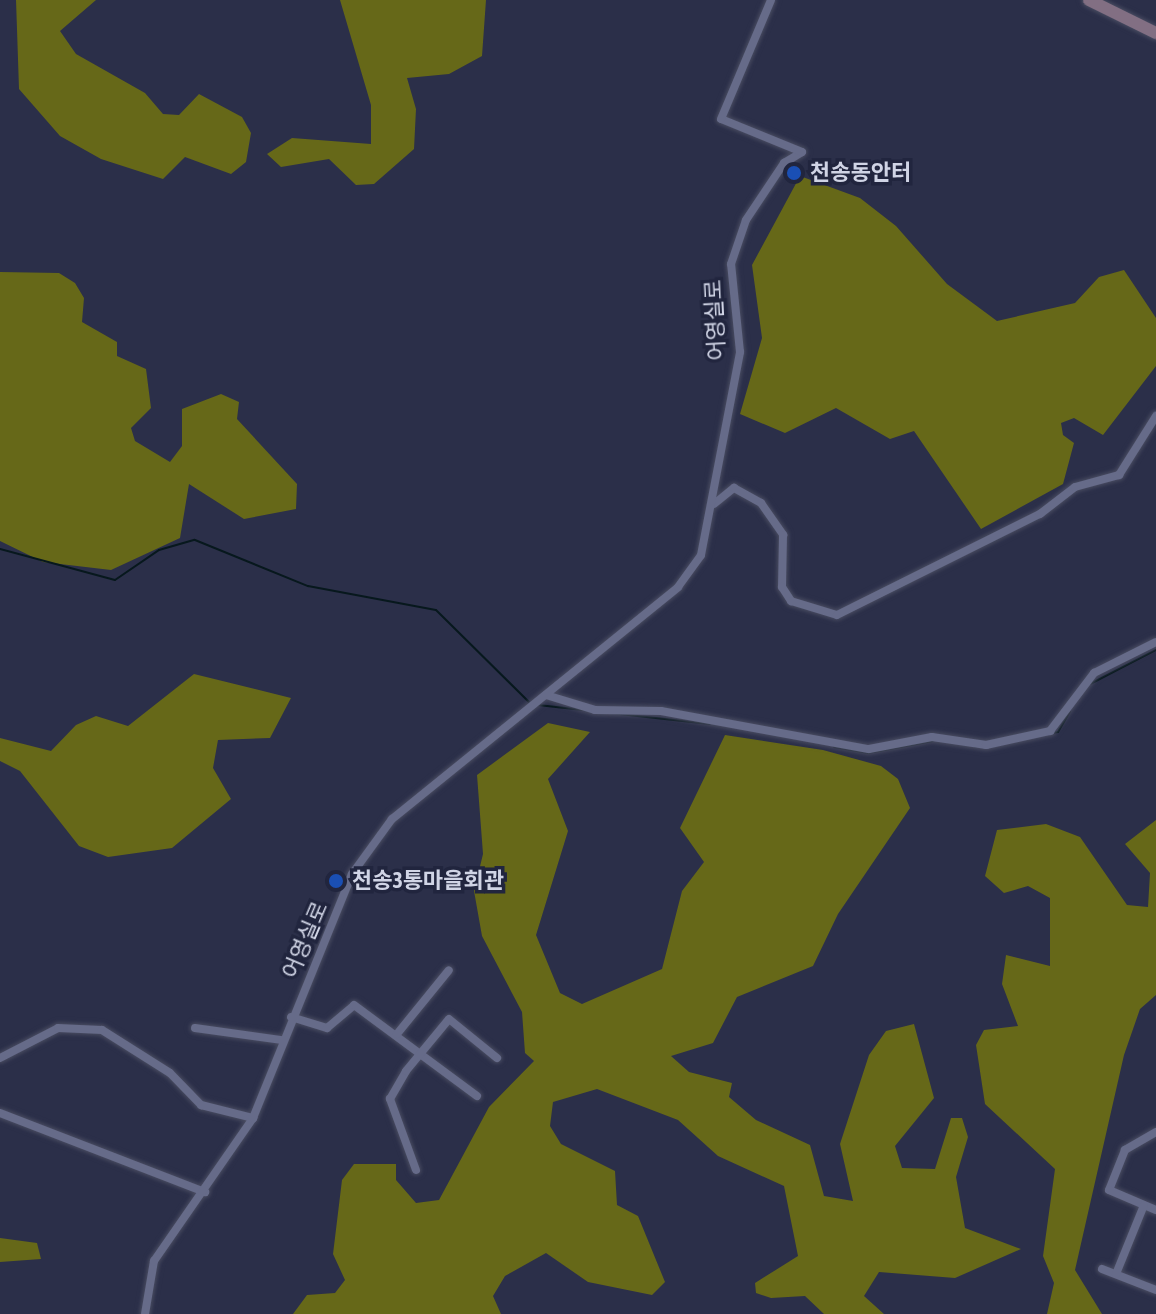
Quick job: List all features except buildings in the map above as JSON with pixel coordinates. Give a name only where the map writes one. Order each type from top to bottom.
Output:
[{"type":"main road","points":[[1089,0],[1156,33]]},
{"type":"street","name":"어영실로","points":[[145,1314],[154,1261],[205,1192],[253,1118],[291,1017],[352,874],[392,819],[678,587],[701,555],[714,504],[740,352],[731,264],[746,220],[784,163],[802,152],[721,119],[771,0]]},
{"type":"street","points":[[714,504],[734,488],[761,503],[783,535],[782,587],[791,601],[837,615],[1040,514],[1075,487],[1119,475],[1156,416]]},
{"type":"street","points":[[544,697],[595,710],[661,711],[869,749],[932,737],[986,745],[1050,731],[1094,673],[1156,642]]},
{"type":"street","points":[[397,1034],[449,970]]},
{"type":"street","points":[[291,1017],[327,1028],[354,1005],[477,1096]]},
{"type":"street","points":[[416,1170],[390,1099],[421,1053],[455,1019],[497,1058]]},
{"type":"street","points":[[0,1058],[58,1028],[102,1030],[170,1073],[201,1105],[253,1118]]},
{"type":"street","points":[[195,1028],[282,1040]]},
{"type":"street","points":[[0,1113],[205,1192]]},
{"type":"street","points":[[1156,1132],[1125,1150],[1109,1190],[1156,1210]]},
{"type":"street","points":[[1116,1274],[1144,1205]]},
{"type":"street","points":[[1102,1269],[1156,1290]]},
{"type":"shaded area","points":[[16,0],[96,0],[60,31],[76,54],[145,93],[163,114],[179,115],[199,94],[242,117],[251,133],[246,162],[231,174],[185,157],[163,179],[101,159],[60,136],[19,89]]},
{"type":"shaded area","points":[[340,0],[486,0],[482,56],[449,74],[407,78],[416,109],[414,149],[374,184],[356,185],[329,159],[281,167],[267,154],[292,138],[371,144],[371,105]]},
{"type":"shaded area","points":[[800,176],[860,198],[896,226],[947,284],[997,321],[1075,303],[1099,277],[1124,270],[1156,318],[1156,366],[1103,435],[1074,418],[1061,423],[1063,435],[1074,443],[1063,484],[981,529],[914,431],[890,439],[836,408],[785,433],[740,414],[762,338],[752,265]]},
{"type":"shaded area","points":[[0,272],[59,273],[75,283],[84,298],[82,322],[117,342],[117,356],[146,369],[151,408],[131,428],[135,441],[170,462],[182,446],[182,409],[221,394],[239,402],[237,419],[297,484],[296,509],[244,519],[189,484],[180,538],[111,570],[43,562],[0,541]]},
{"type":"shaded area","points":[[194,674],[291,698],[270,738],[218,740],[213,768],[231,799],[172,848],[108,857],[79,846],[20,771],[0,761],[0,738],[51,751],[76,725],[96,716],[128,726]]},
{"type":"shaded area","points":[[548,723],[590,732],[548,779],[568,831],[536,935],[560,993],[582,1004],[662,969],[682,891],[704,862],[680,828],[725,735],[823,750],[881,766],[898,779],[910,808],[838,914],[813,966],[737,997],[713,1043],[671,1056],[689,1072],[732,1083],[729,1097],[756,1120],[810,1145],[824,1196],[853,1201],[840,1144],[869,1055],[886,1031],[914,1024],[934,1098],[895,1146],[902,1168],[935,1169],[951,1118],[962,1118],[968,1137],[956,1177],[965,1228],[1021,1249],[955,1278],[879,1272],[864,1296],[884,1314],[824,1314],[805,1296],[771,1298],[756,1293],[755,1283],[798,1256],[784,1186],[718,1156],[678,1120],[597,1089],[553,1102],[550,1126],[561,1144],[615,1171],[617,1205],[638,1216],[665,1282],[652,1295],[588,1282],[546,1253],[505,1276],[493,1296],[501,1314],[293,1314],[307,1295],[335,1293],[345,1280],[333,1254],[342,1180],[354,1164],[396,1164],[396,1180],[416,1203],[439,1200],[489,1107],[534,1061],[525,1053],[522,1012],[482,936],[474,891],[483,854],[477,775]]},
{"type":"shaded area","points":[[1156,820],[1156,995],[1140,1009],[1124,1055],[1075,1270],[1102,1314],[1047,1314],[1054,1283],[1043,1256],[1055,1169],[985,1104],[976,1045],[984,1030],[1018,1026],[1002,984],[1006,955],[1050,966],[1050,898],[1028,886],[1004,893],[985,876],[997,830],[1046,824],[1080,837],[1127,905],[1148,907],[1150,873],[1125,844]]},
{"type":"shaded area","points":[[0,1238],[37,1243],[41,1259],[0,1262]]},
{"type":"waterway","points":[[0,549],[115,580],[159,550],[195,540],[308,586],[436,610],[531,704]]},
{"type":"waterway","points":[[1090,684],[1156,650]]},
{"type":"waterway","points":[[538,705],[710,724]]},
{"type":"waterway","points":[[975,747],[1058,732],[1070,711]]},
{"type":"waterway","points":[[834,747],[868,753],[933,741]]},
{"type":"place","name":"천송동안터","points":[[794,173]]},
{"type":"place","name":"천송3통마을회관","points":[[336,881]]}]
